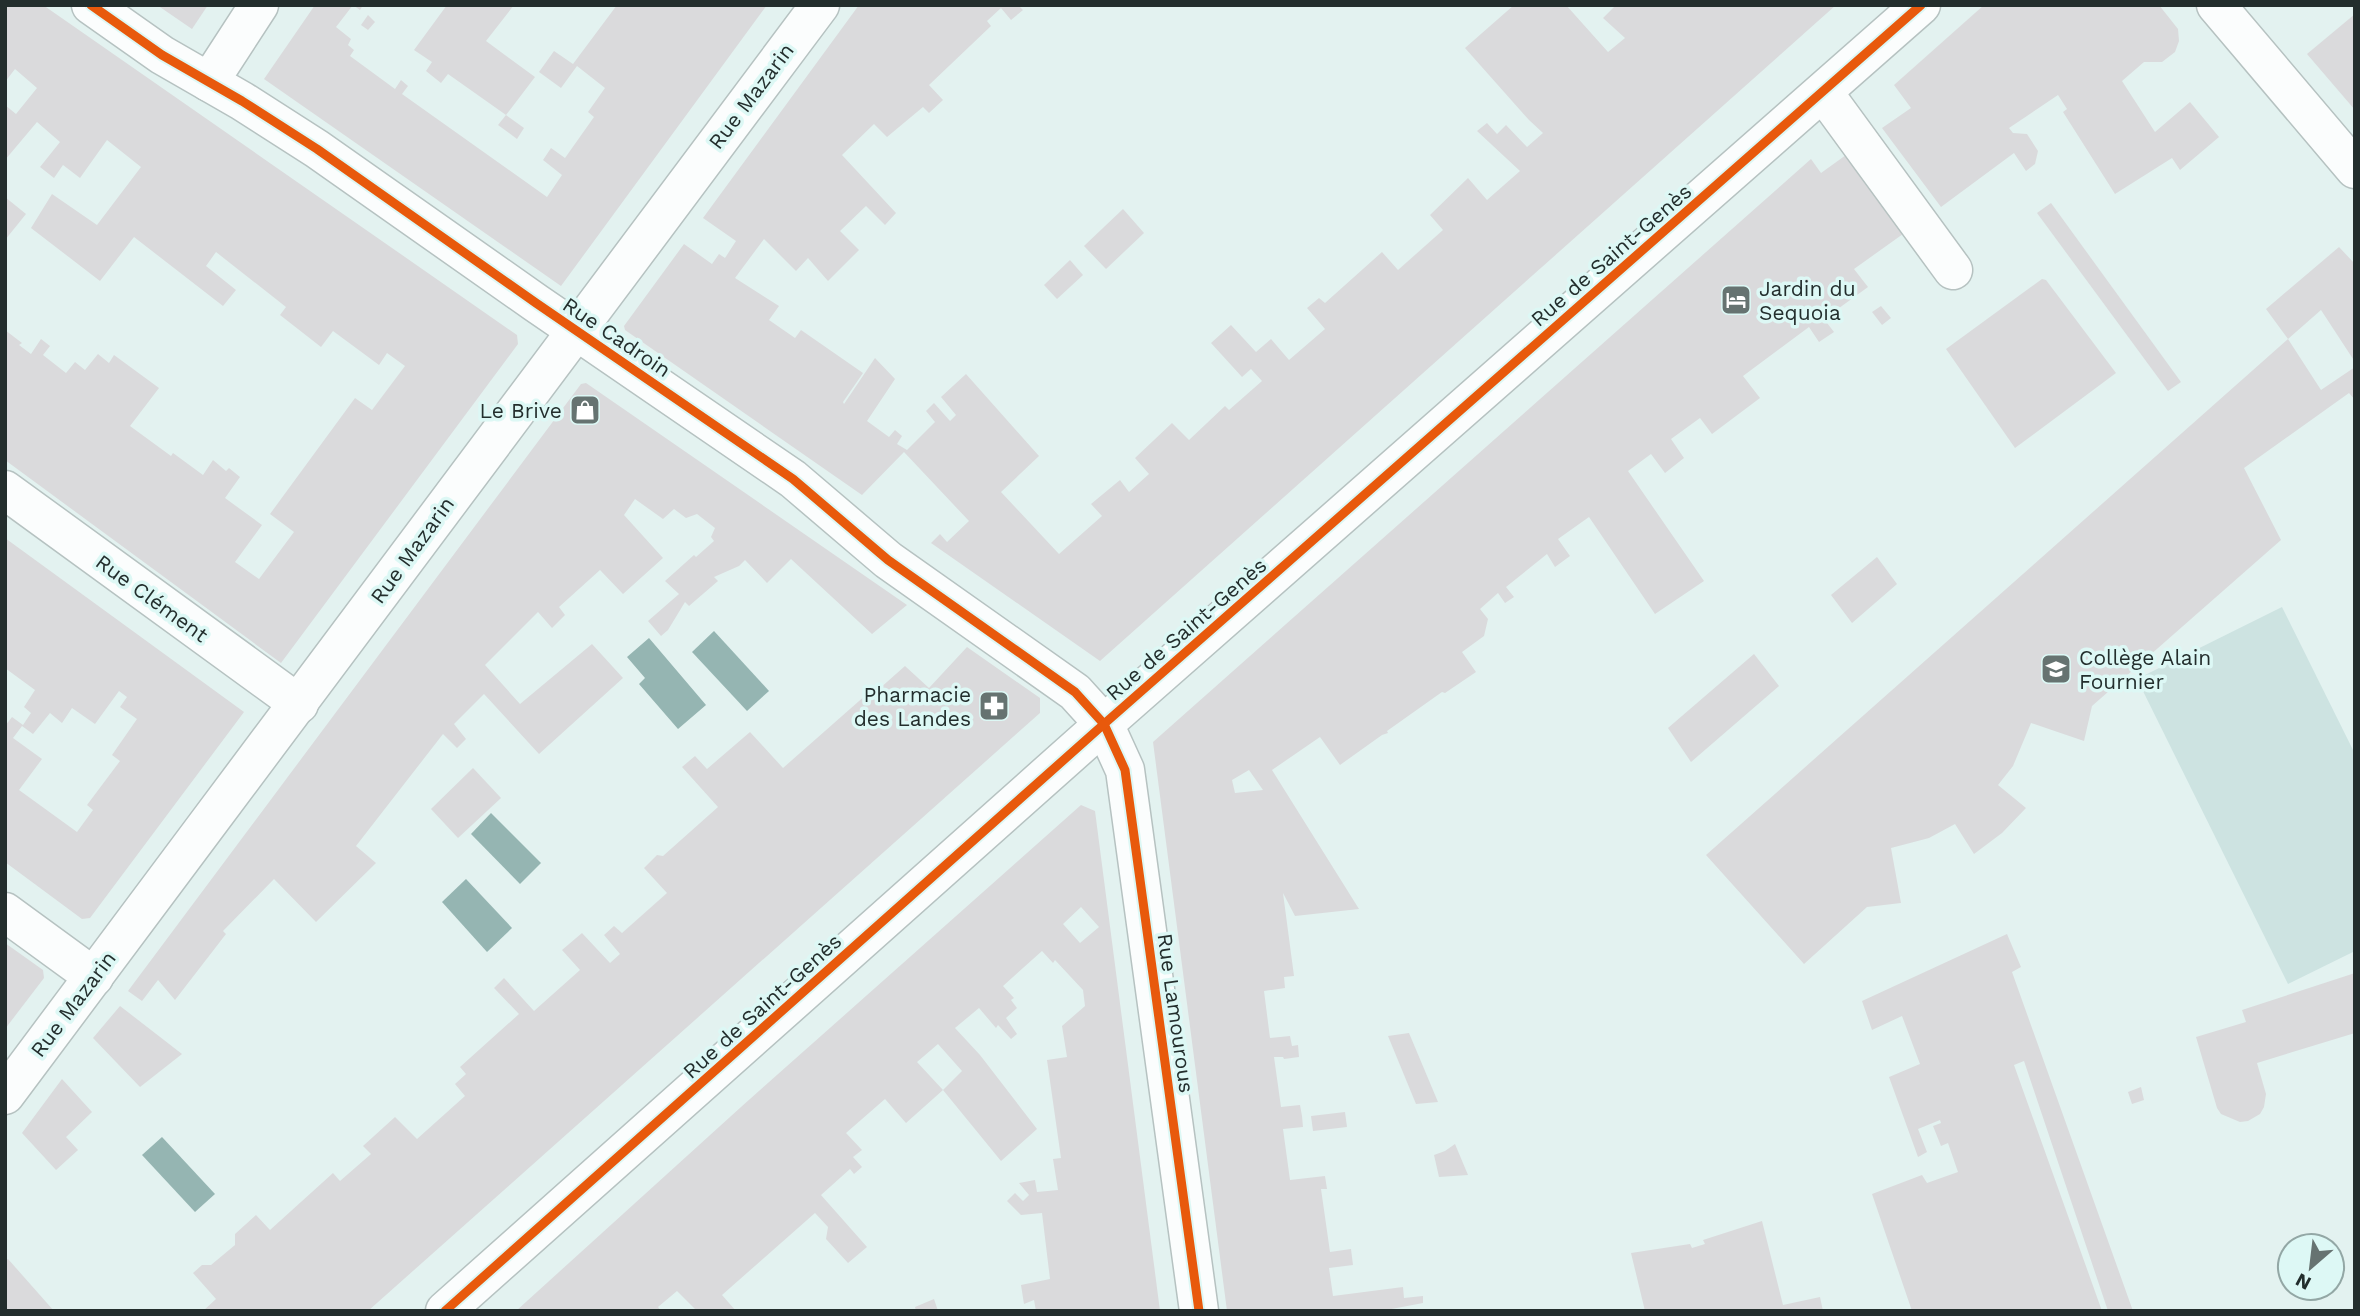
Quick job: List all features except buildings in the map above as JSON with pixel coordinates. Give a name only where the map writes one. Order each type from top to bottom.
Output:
[{"type":"street","name":"Rue Cadroin","points":[[91,5],[162,55],[317,149],[793,479],[888,559],[1075,692],[1104,724]]},
{"type":"street","points":[[209,82],[259,5]]},
{"type":"street","name":"Rue Mazarin","points":[[5,1095],[299,704],[575,329],[820,5]]},
{"type":"street","name":"Rue de Saint-Genès","points":[[445,1311],[1104,724],[1921,5]]},
{"type":"street","points":[[2216,5],[2355,169]]},
{"type":"street","points":[[1823,92],[1953,270]]},
{"type":"street","name":"Rue Clément","points":[[5,490],[299,704]]},
{"type":"street","name":"Rue Lamourous","points":[[1104,724],[1125,770],[1199,1311]]},
{"type":"street","points":[[5,912],[94,977]]},
{"type":"shaded area","points":[[2282,607],[2355,754],[2355,951],[2288,984],[2137,679]]},
{"type":"water","points":[[714,631],[769,691],[747,711],[692,652]]},
{"type":"water","points":[[649,638],[706,705],[678,729],[639,684],[645,678],[627,657]]},
{"type":"water","points":[[491,813],[541,863],[520,884],[471,834]]},
{"type":"water","points":[[466,879],[512,928],[487,952],[442,902]]},
{"type":"water","points":[[162,1137],[215,1194],[195,1212],[142,1155]]},
{"type":"cycle path","points":[[91,5],[162,55],[242,101],[317,149],[793,479],[888,560],[1075,692],[1104,724],[1125,770],[1199,1311]]},
{"type":"cycle path","points":[[445,1311],[1104,724],[1921,5]]},
{"type":"place","name":"Jardin du Sequoia","points":[[1736,300]]},
{"type":"place","name":"Le Brive","points":[[585,410]]},
{"type":"place","name":"Collège Alain Fournier","points":[[2056,669]]},
{"type":"place","name":"Pharmacie des Landes","points":[[994,706]]}]
